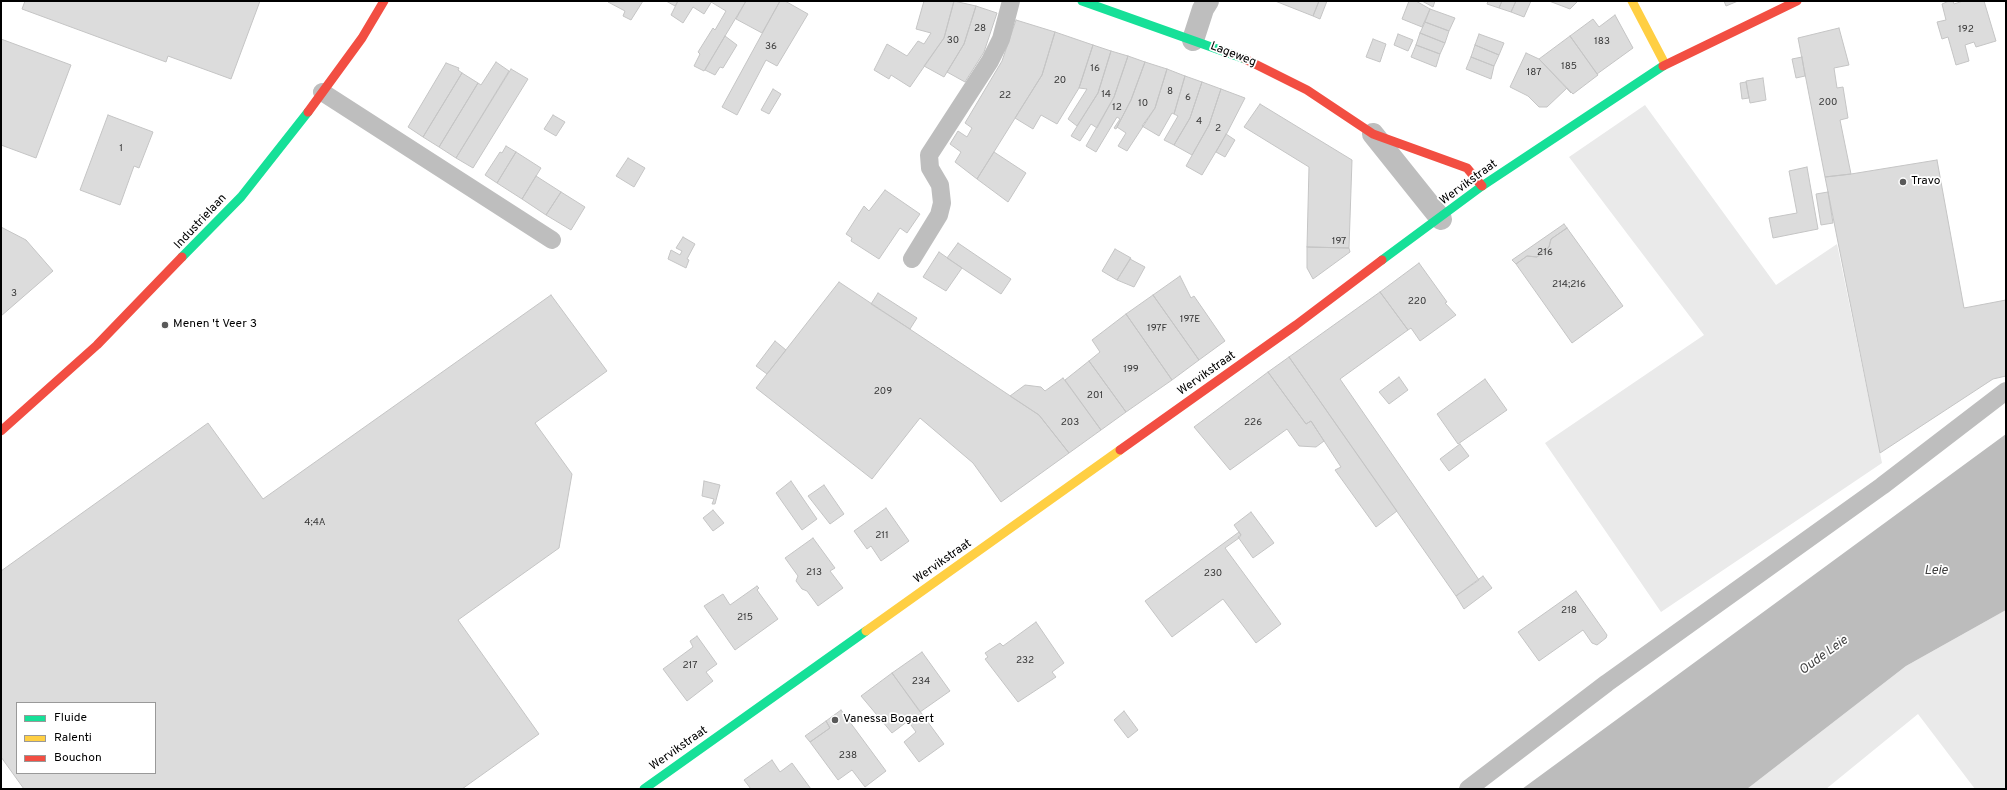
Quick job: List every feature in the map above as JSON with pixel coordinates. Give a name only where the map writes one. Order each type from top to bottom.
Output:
[{"type":"street","name":"Industrielaan","points":[[1,431],[97,345],[241,197],[296,129],[362,38],[384,1]]},
{"type":"street","name":"Lageweg","points":[[1082,1],[1253,62],[1307,90],[1373,134],[1467,168],[1482,186]]},
{"type":"street","points":[[1193,40],[1203,9],[1208,1]]},
{"type":"street","points":[[1632,1],[1665,64]]},
{"type":"street","name":"Wervikstraat","points":[[649,787],[1290,330],[1441,219],[1482,186],[1665,64],[1797,1]]},
{"type":"street","name":"Lageweg","points":[[1373,134],[1441,219]]},
{"type":"lane","points":[[912,258],[939,215],[942,203],[940,185],[930,168],[929,155],[990,61],[1001,39],[1011,1]]},
{"type":"lane","points":[[322,92],[552,240]]},
{"type":"lane","points":[[1468,789],[1607,682],[1882,486],[2006,391]]},
{"type":"shaded area","points":[[1645,105],[1776,285],[1837,244],[1882,463],[1661,612],[1545,443],[1704,335],[1569,157]]},
{"type":"shaded area","points":[[2006,610],[2006,789],[1975,789],[1918,714],[1826,789],[1747,789],[1906,666]]},
{"type":"water","name":"Leie","points":[[2006,434],[2006,610],[1906,666],[1747,789],[1522,789]]},
{"type":"building","points":[[25,1],[260,1],[231,79],[168,56],[166,62],[22,9]]},
{"type":"building","points":[[643,1],[631,20],[623,16],[625,11],[608,2]]},
{"type":"building","points":[[666,1],[678,1],[675,6]]},
{"type":"building","points":[[678,1],[712,1],[704,14],[693,7],[683,23],[671,15]]},
{"type":"building","points":[[746,1],[704,71],[694,66],[700,54],[698,52],[713,28],[715,30],[726,11],[711,2]]},
{"type":"building","points":[[746,1],[780,1],[762,33],[736,19]]},
{"type":"building","points":[[780,1],[785,1],[808,14],[777,66],[766,60],[737,115],[722,107]]},
{"type":"building","points":[[924,1],[954,1],[944,38],[910,87],[891,75],[889,79],[874,70],[887,44],[907,56],[918,41],[924,44],[931,33],[916,29]]},
{"type":"building","points":[[954,1],[976,6],[964,44],[944,77],[924,66],[944,38]]},
{"type":"building","points":[[1275,1],[1319,1],[1313,16]]},
{"type":"building","points":[[1319,1],[1327,1],[1320,19],[1313,16]]},
{"type":"building","points":[[1409,1],[1416,1],[1430,9],[1422,27],[1402,19]]},
{"type":"building","points":[[1422,1],[1435,1],[1433,7]]},
{"type":"building","points":[[1488,1],[1502,1],[1499,8],[1487,4]]},
{"type":"building","points":[[1502,1],[1516,1],[1511,12],[1499,8]]},
{"type":"building","points":[[1516,1],[1531,1],[1524,17],[1511,12]]},
{"type":"building","points":[[1549,1],[1578,1],[1570,9]]},
{"type":"building","points":[[1724,1],[1738,1],[1726,6]]},
{"type":"building","points":[[1953,1],[1954,4],[1963,1],[1984,1],[1996,41],[1976,47],[1974,42],[1965,45],[1969,61],[1956,65],[1948,37],[1942,39],[1937,22],[1946,20],[1942,4]]},
{"type":"building","points":[[976,6],[997,13],[984,52],[965,82],[947,72],[964,44]]},
{"type":"building","points":[[1430,9],[1455,18],[1449,31],[1425,22]]},
{"type":"building","points":[[1615,15],[1633,48],[1597,74],[1570,36],[1593,19],[1599,27]]},
{"type":"building","points":[[1016,20],[1055,32],[1042,75],[977,179],[955,162],[961,152],[950,144],[958,131],[967,137],[972,128],[965,123],[1002,61]]},
{"type":"building","points":[[1425,22],[1449,31],[1445,43],[1420,33]]},
{"type":"building","points":[[1839,28],[1849,65],[1834,68],[1837,88],[1843,87],[1848,118],[1840,120],[1851,174],[1825,177],[1798,38]]},
{"type":"building","points":[[1055,32],[1093,45],[1079,88],[1057,124],[1041,115],[1033,129],[1015,118],[1042,75]]},
{"type":"building","points":[[1420,33],[1445,43],[1440,54],[1416,45]]},
{"type":"building","points":[[1398,34],[1413,40],[1408,51],[1394,45]]},
{"type":"building","points":[[1479,34],[1504,43],[1499,55],[1475,45]]},
{"type":"building","points":[[725,36],[737,45],[723,68],[720,67],[715,75],[705,70]]},
{"type":"building","points":[[1570,36],[1598,75],[1573,94],[1539,59]]},
{"type":"building","points":[[1,39],[71,65],[36,158],[1,145]]},
{"type":"building","points":[[1373,39],[1386,44],[1380,62],[1366,57]]},
{"type":"building","points":[[1093,45],[1111,51],[1098,93],[1077,126],[1068,119],[1087,89],[1079,88]]},
{"type":"building","points":[[1416,45],[1440,54],[1436,67],[1411,57]]},
{"type":"building","points":[[1475,45],[1499,55],[1494,66],[1471,57]]},
{"type":"building","points":[[1111,51],[1128,56],[1114,97],[1097,128],[1091,124],[1080,141],[1071,136],[1098,93]]},
{"type":"building","points":[[1526,53],[1539,59],[1567,88],[1547,107],[1539,107],[1528,96],[1510,87]]},
{"type":"building","points":[[1128,56],[1145,62],[1131,100],[1116,129],[1114,128],[1120,119],[1117,117],[1096,152],[1086,146],[1114,97]]},
{"type":"building","points":[[1471,57],[1494,66],[1491,79],[1466,69]]},
{"type":"building","points":[[1802,57],[1805,76],[1796,78],[1792,59]]},
{"type":"building","points":[[496,62],[509,71],[456,158],[439,147],[478,83],[481,85]]},
{"type":"building","points":[[1145,62],[1167,69],[1155,108],[1127,151],[1118,146],[1126,133],[1117,127],[1131,100]]},
{"type":"building","points":[[446,63],[459,68],[458,70],[462,73],[423,137],[408,127]]},
{"type":"building","points":[[511,69],[528,79],[473,168],[456,158]]},
{"type":"building","points":[[1167,69],[1185,76],[1174,114],[1172,113],[1159,136],[1142,126],[1155,108]]},
{"type":"building","points":[[462,73],[478,83],[439,147],[423,137]]},
{"type":"building","points":[[1185,76],[1202,82],[1190,118],[1174,145],[1164,140],[1178,116],[1174,114]]},
{"type":"building","points":[[1763,78],[1766,100],[1750,103],[1746,81]]},
{"type":"building","points":[[1202,82],[1221,89],[1209,125],[1192,155],[1174,145],[1190,118]]},
{"type":"building","points":[[1746,82],[1749,98],[1742,99],[1740,83]]},
{"type":"building","points":[[773,89],[781,94],[769,114],[761,110]]},
{"type":"building","points":[[1221,89],[1245,98],[1227,133],[1202,175],[1186,166],[1209,125]]},
{"type":"building","points":[[1260,104],[1352,160],[1349,248],[1307,247],[1309,167],[1244,127]]},
{"type":"building","points":[[108,115],[153,132],[139,168],[134,166],[120,205],[80,190]]},
{"type":"building","points":[[553,115],[565,122],[556,136],[544,129]]},
{"type":"building","points":[[1226,134],[1235,140],[1225,157],[1216,152]]},
{"type":"building","points":[[506,146],[516,152],[497,183],[485,175],[500,152],[502,153]]},
{"type":"building","points":[[516,152],[541,168],[522,199],[497,183]]},
{"type":"building","points":[[994,152],[1026,173],[1008,202],[977,179]]},
{"type":"building","points":[[628,158],[645,168],[634,187],[616,176]]},
{"type":"building","points":[[1937,160],[1964,308],[2006,300],[2006,376],[1993,379],[1880,453],[1825,177]]},
{"type":"building","points":[[1807,167],[1818,229],[1773,238],[1769,218],[1797,213],[1789,171]]},
{"type":"building","points":[[536,176],[561,192],[546,215],[522,199]]},
{"type":"building","points":[[885,190],[920,214],[907,233],[900,228],[879,259],[851,241],[852,238],[846,234],[864,206],[869,211]]},
{"type":"building","points":[[561,192],[585,207],[571,230],[546,215]]},
{"type":"building","points":[[1828,192],[1833,223],[1821,225],[1816,194]]},
{"type":"building","points":[[1564,224],[1567,228],[1551,239],[1549,247],[1537,257],[1527,256],[1516,264],[1512,260]]},
{"type":"building","points":[[1,227],[26,240],[53,271],[1,316]]},
{"type":"building","points":[[1567,228],[1623,306],[1572,343],[1516,264],[1527,256],[1537,257],[1549,247],[1551,239]]},
{"type":"building","points":[[683,237],[695,244],[687,259],[689,260],[686,268],[668,259],[671,250],[680,255],[682,251],[676,248]]},
{"type":"building","points":[[958,243],[1011,279],[1001,294],[947,258]]},
{"type":"building","points":[[1307,247],[1349,248],[1350,252],[1313,279],[1307,268]]},
{"type":"building","points":[[1115,249],[1131,258],[1117,280],[1102,271]]},
{"type":"building","points":[[939,252],[962,268],[946,291],[923,277]]},
{"type":"building","points":[[1130,259],[1145,267],[1134,287],[1117,280]]},
{"type":"building","points":[[1419,263],[1447,302],[1445,303],[1456,315],[1420,341],[1411,328],[1408,330],[1380,292]]},
{"type":"building","points":[[1180,276],[1191,298],[1194,296],[1225,341],[1199,360],[1153,295]]},
{"type":"building","points":[[839,282],[1039,415],[1069,453],[1001,502],[973,463],[920,418],[872,479],[756,388]]},
{"type":"building","points":[[1380,292],[1408,330],[1340,379],[1479,580],[1456,596],[1289,357]]},
{"type":"building","points":[[878,293],[917,318],[910,329],[871,304]]},
{"type":"building","points":[[551,295],[607,371],[535,423],[572,474],[559,548],[458,620],[539,734],[462,789],[24,789],[1,757],[1,571],[208,423],[263,499]]},
{"type":"building","points":[[1153,295],[1199,360],[1172,380],[1126,314]]},
{"type":"building","points":[[1126,314],[1172,380],[1126,412],[1089,361],[1100,352],[1092,340]]},
{"type":"building","points":[[775,341],[786,350],[767,374],[756,366]]},
{"type":"building","points":[[1289,357],[1397,511],[1376,527],[1335,470],[1341,467],[1311,421],[1306,424],[1268,372]]},
{"type":"building","points":[[1089,361],[1126,412],[1101,430],[1065,380]]},
{"type":"building","points":[[1268,372],[1306,424],[1311,421],[1324,441],[1316,447],[1299,446],[1287,429],[1230,470],[1194,427]]},
{"type":"building","points":[[1399,377],[1408,390],[1389,404],[1379,392]]},
{"type":"building","points":[[1063,378],[1101,430],[1069,453],[1039,415],[1010,396],[1025,385],[1041,387],[1045,391]]},
{"type":"building","points":[[1485,379],[1507,410],[1458,444],[1437,414]]},
{"type":"building","points":[[1460,444],[1469,456],[1449,471],[1440,459]]},
{"type":"building","points":[[704,481],[720,485],[715,504],[712,504],[714,499],[702,496]]},
{"type":"building","points":[[791,481],[817,519],[802,530],[776,493]]},
{"type":"building","points":[[824,485],[844,514],[830,524],[808,496]]},
{"type":"building","points":[[886,508],[909,541],[881,561],[871,546],[867,549],[854,531]]},
{"type":"building","points":[[713,510],[724,523],[713,531],[703,518]]},
{"type":"building","points":[[1251,512],[1274,543],[1253,558],[1238,537],[1241,535],[1234,525]]},
{"type":"building","points":[[1239,532],[1241,535],[1239,538],[1225,548],[1281,624],[1256,643],[1223,599],[1172,637],[1145,601]]},
{"type":"building","points":[[813,538],[835,568],[830,571],[843,588],[818,606],[807,591],[802,589],[796,581],[798,576],[785,558]]},
{"type":"building","points":[[1483,576],[1492,588],[1464,609],[1456,596]]},
{"type":"building","points":[[757,586],[759,588],[757,590],[778,619],[735,650],[704,606],[723,594],[730,605]]},
{"type":"building","points":[[1576,591],[1607,635],[1606,638],[1597,645],[1592,643],[1583,630],[1539,661],[1518,632]]},
{"type":"building","points":[[1036,622],[1064,663],[1052,672],[1056,677],[1018,702],[985,659],[988,657],[985,653],[1000,643],[1003,646]]},
{"type":"building","points":[[697,636],[717,664],[706,672],[713,681],[687,701],[663,669],[693,647],[690,641]]},
{"type":"building","points":[[922,652],[950,691],[920,712],[892,673]]},
{"type":"building","points":[[892,673],[944,744],[919,762],[904,742],[916,732],[908,721],[892,733],[861,696]]},
{"type":"building","points":[[841,710],[886,771],[865,787],[852,770],[838,780],[810,742],[830,728],[826,721]]},
{"type":"building","points":[[1124,711],[1138,730],[1128,738],[1114,720]]},
{"type":"building","points":[[826,721],[830,728],[810,742],[805,736]]},
{"type":"building","points":[[772,760],[780,772],[792,763],[811,789],[751,789],[744,780]]},
{"type":"traffic: fast","points":[[1082,1],[1245,59]]},
{"type":"traffic: fast","points":[[1382,260],[1482,186],[1663,66]]},
{"type":"traffic: fast","points":[[182,257],[241,197],[308,112]]},
{"type":"traffic: fast","points":[[644,789],[866,631]]},
{"type":"traffic: slow","points":[[1632,1],[1665,64]]},
{"type":"traffic: slow","points":[[866,631],[1120,450]]},
{"type":"traffic: jam","points":[[308,112],[362,38],[384,1]]},
{"type":"traffic: jam","points":[[1663,66],[1797,1]]},
{"type":"traffic: jam","points":[[1245,59],[1307,90],[1373,134],[1467,168],[1482,186]]},
{"type":"traffic: jam","points":[[1,431],[97,345],[182,257]]},
{"type":"traffic: jam","points":[[1120,450],[1296,325],[1382,260]]},
{"type":"place","name":"Travo","points":[[1903,182]]},
{"type":"place","name":"Menen 't Veer 3","points":[[165,325]]},
{"type":"place","name":"Vanessa Bogaert","points":[[835,720]]},
{"type":"water label","name":"Oude Leie","points":[[1824,656]]}]
